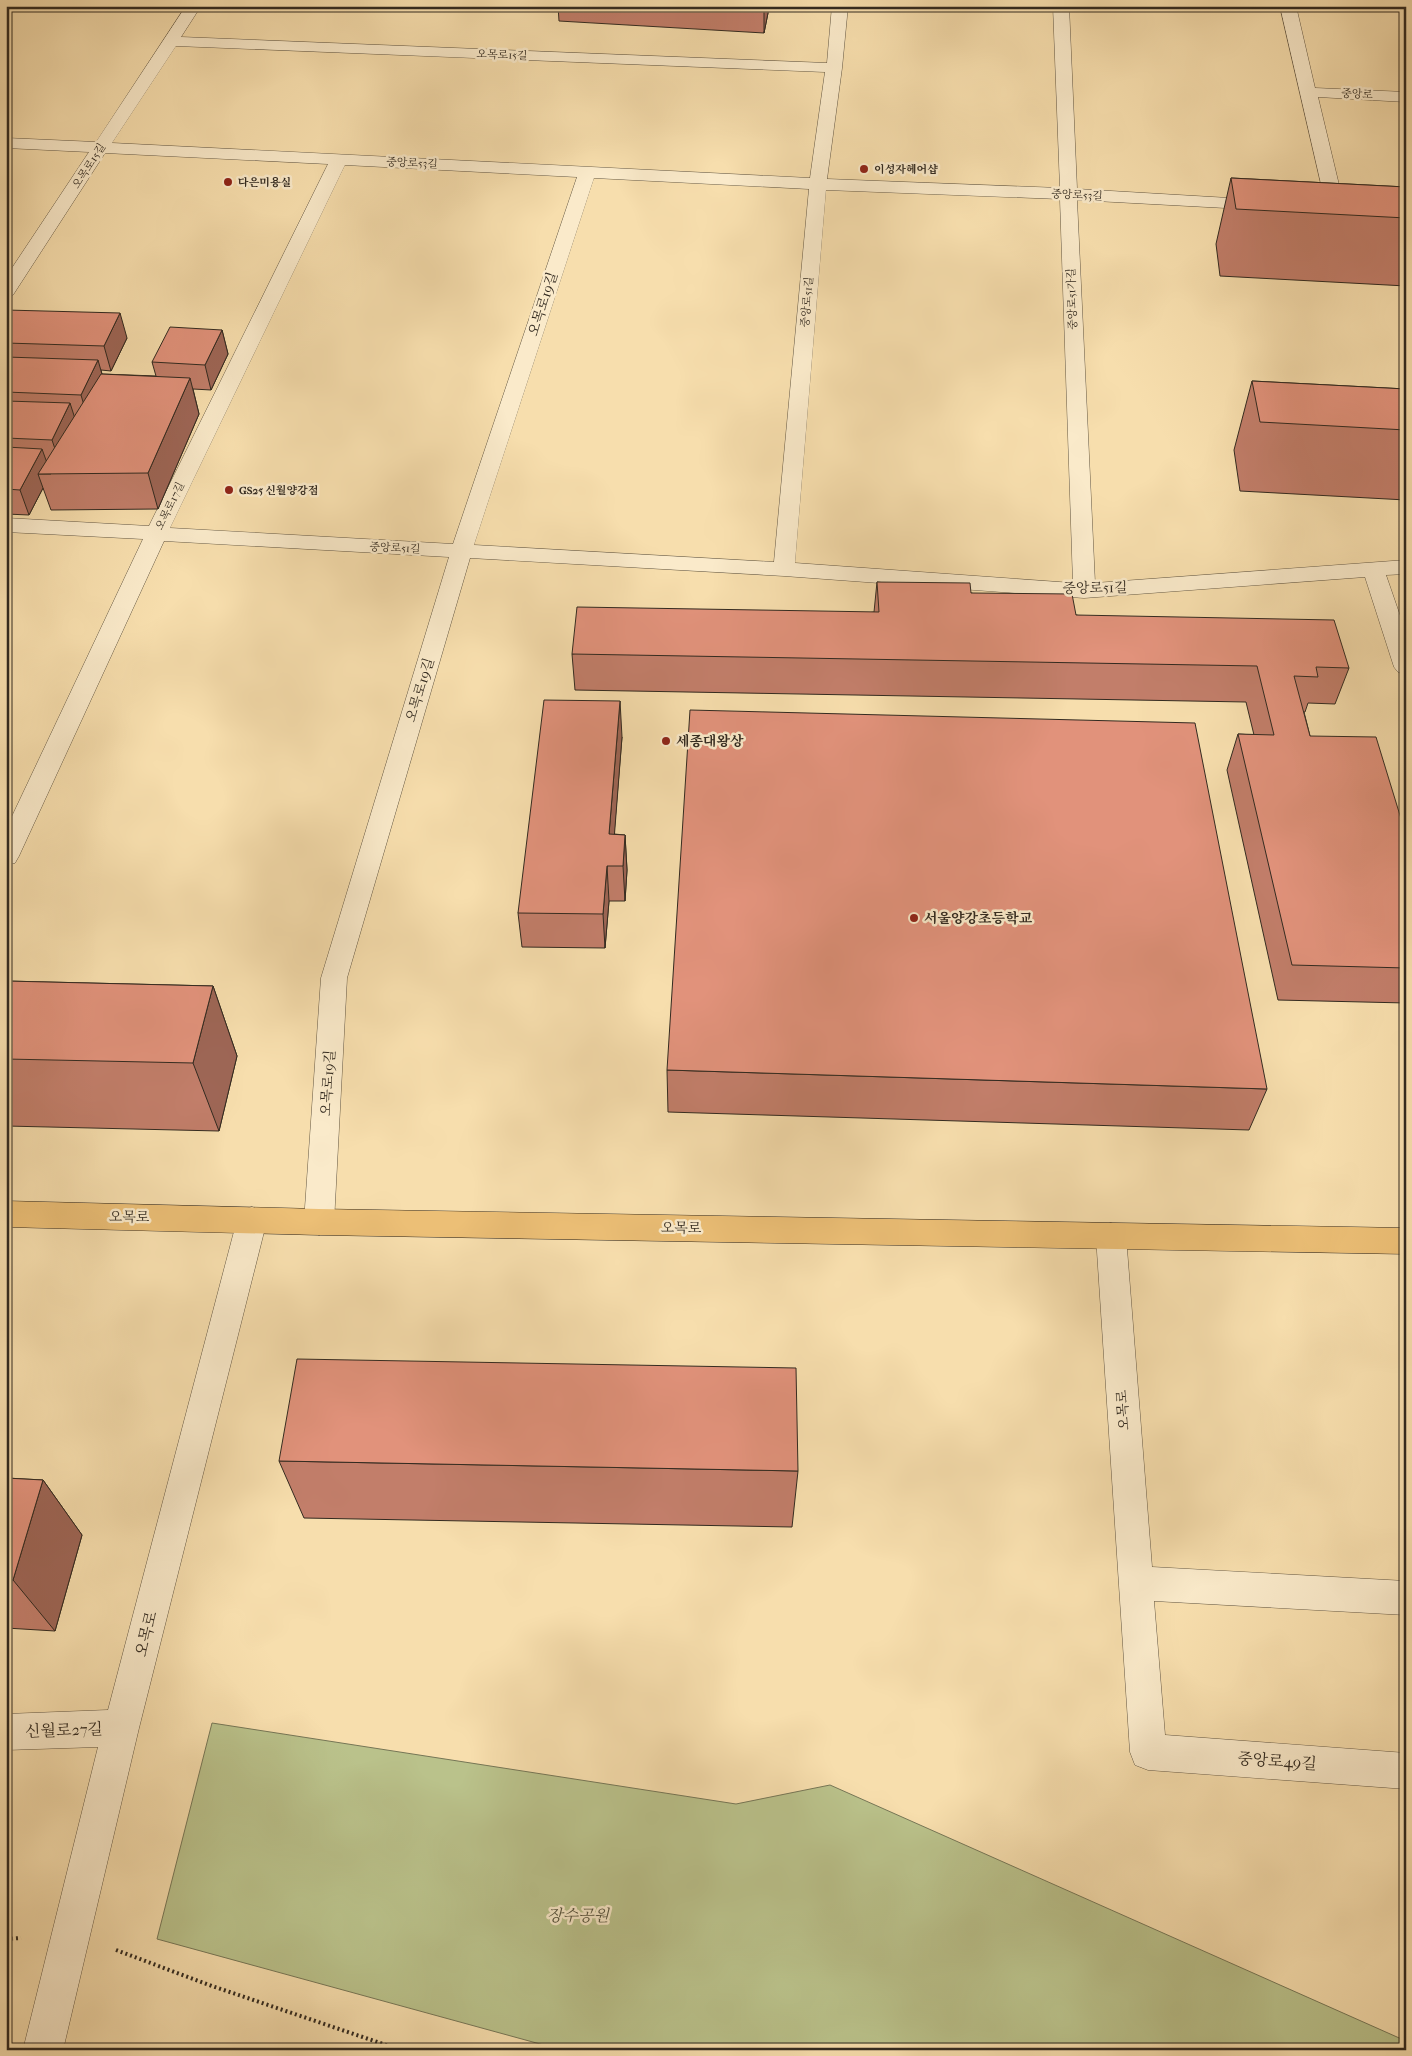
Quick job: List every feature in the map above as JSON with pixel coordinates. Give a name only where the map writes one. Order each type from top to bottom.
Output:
[{"type":"main road","name":"오목로","points":[[6,1214],[319,1222],[1406,1241]]},
{"type":"street","name":"오목로15길","points":[[6,291],[194,6]]},
{"type":"street","points":[[818,184],[834,68],[840,6]]},
{"type":"street","name":"중앙로51가길","points":[[1061,6],[1084,591]]},
{"type":"street","points":[[1288,6],[1336,210]]},
{"type":"street","name":"오목로15길","points":[[171,41],[834,68]]},
{"type":"street","name":"중앙로","points":[[1308,92],[1406,97]]},
{"type":"street","name":"중앙로53길","points":[[6,144],[101,147],[818,184],[1068,194],[1276,206]]},
{"type":"street","name":"오목로17길","points":[[6,856],[156,534],[339,159]]},
{"type":"street","name":"오목로19길","points":[[319,1222],[334,978],[461,552],[587,172]]},
{"type":"street","name":"중앙로51길","points":[[784,570],[818,184]]},
{"type":"street","points":[[1316,208],[1356,211]]},
{"type":"street","name":"중앙로51길","points":[[6,525],[784,570],[1084,591],[1406,567]]},
{"type":"street","points":[[1373,569],[1406,667]]},
{"type":"street","name":"오목로","points":[[43,2050],[122,1728],[252,1220]]},
{"type":"street","name":"오목로","points":[[1111,1236],[1148,1752]]},
{"type":"street","points":[[1136,1583],[1406,1598]]},
{"type":"street","name":"신월로27길","points":[[6,1732],[122,1728]]},
{"type":"street","name":"중앙로49길","points":[[1148,1752],[1406,1771]]},
{"type":"path","points":[[6,1939],[72,1934],[212,1986],[402,2050]]},
{"type":"green space","name":"장수공원","points":[[212,1723],[736,1804],[830,1785],[1406,2041],[1406,2050],[562,2050],[157,1939]]},
{"type":"building","points":[[1231,178],[1406,187],[1406,218],[1236,209]]},
{"type":"building","points":[[6,310],[120,313],[104,346],[6,343]]},
{"type":"building","points":[[170,327],[222,330],[205,365],[152,362]]},
{"type":"building","points":[[6,357],[98,360],[81,395],[6,392]]},
{"type":"building","points":[[101,374],[190,378],[148,473],[38,474]]},
{"type":"building","points":[[1252,381],[1406,389],[1406,430],[1260,422]]},
{"type":"building","points":[[6,401],[70,403],[52,440],[6,438]]},
{"type":"building","points":[[6,447],[42,449],[20,490],[6,489]]},
{"type":"building","points":[[877,582],[970,583],[971,593],[1072,594],[1076,615],[1334,620],[1349,668],[1316,667],[1318,677],[1294,676],[1310,736],[1376,737],[1406,835],[1406,968],[1292,965],[1238,734],[1274,735],[1257,666],[572,654],[577,607],[879,612]]},
{"type":"building","points":[[544,700],[620,701],[609,834],[625,835],[623,866],[607,866],[603,914],[518,913]]},
{"type":"building","points":[[690,710],[1195,723],[1267,1089],[667,1070]]},
{"type":"building","points":[[6,981],[213,986],[193,1063],[6,1059]]},
{"type":"building","points":[[297,1359],[796,1368],[798,1471],[279,1461]]},
{"type":"building","points":[[6,1478],[43,1480],[13,1580],[6,1579]]},
{"type":"place","name":"이성자헤어샵","points":[[864,169]]},
{"type":"place","name":"다은미용실","points":[[228,182]]},
{"type":"place","name":"GS25 신월양강점","points":[[229,490]]},
{"type":"place","name":"세종대왕상","points":[[666,741]]},
{"type":"place","name":"서울양강초등학교","points":[[914,918]]}]
